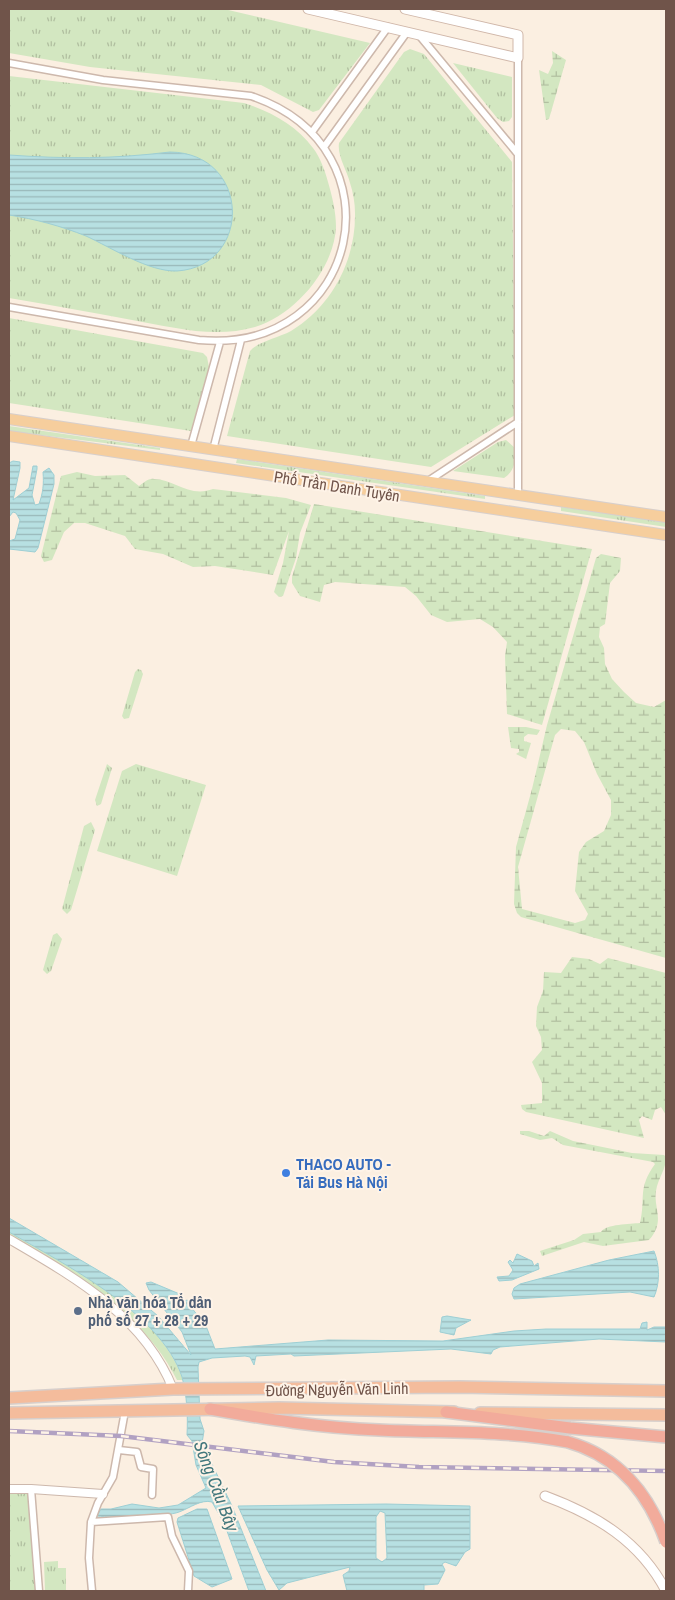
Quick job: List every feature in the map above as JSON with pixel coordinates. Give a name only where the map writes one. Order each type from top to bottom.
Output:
[{"type":"highway","name":"Đường Nguyễn Văn Linh","points":[[9,1398],[174,1389],[460,1387],[666,1391]]},
{"type":"highway","name":"Đường Nguyễn Văn Linh","points":[[9,1413],[278,1408],[666,1415]]},
{"type":"highway","points":[[210,1409],[303,1424],[378,1430],[515,1435],[568,1442],[601,1454],[628,1477],[649,1504],[666,1542]]},
{"type":"highway","points":[[446,1412],[570,1428],[666,1437]]},
{"type":"main road","points":[[308,9],[518,58],[518,35],[405,9]]},
{"type":"main road","name":"Phố Trần Danh Tuyên","points":[[9,419],[666,517]]},
{"type":"main road","name":"Phố Trần Danh Tuyên","points":[[9,436],[666,535]]},
{"type":"main road","points":[[200,465],[208,449]]},
{"type":"main road","points":[[516,513],[518,495]]},
{"type":"main road","points":[[545,1496],[592,1515],[618,1532],[651,1566],[666,1591]]},
{"type":"street","points":[[312,132],[388,28]]},
{"type":"street","points":[[324,147],[406,32]]},
{"type":"street","points":[[419,35],[517,153]]},
{"type":"street","points":[[518,58],[518,495]]},
{"type":"street","points":[[9,63],[104,80],[251,96],[271,103],[290,113],[312,132],[324,147],[340,180],[345,200],[346,222],[343,243],[337,263],[315,300],[299,314],[275,329],[241,340],[220,342],[9,307]]},
{"type":"street","points":[[208,449],[241,340]]},
{"type":"street","points":[[191,446],[220,342]]},
{"type":"street","points":[[428,482],[518,422]]},
{"type":"street","points":[[9,1239],[74,1278],[119,1313],[150,1347],[174,1389]]},
{"type":"street","points":[[92,1591],[89,1558],[91,1522],[113,1476],[126,1412]]},
{"type":"street","points":[[119,1450],[137,1452],[141,1467],[153,1469],[152,1495]]},
{"type":"street","points":[[9,1489],[31,1488],[103,1494]]},
{"type":"street","points":[[31,1488],[39,1591]]},
{"type":"street","points":[[91,1522],[168,1517],[172,1536],[189,1571],[188,1591]]},
{"type":"green space","points":[[9,9],[224,9],[370,43],[319,110],[313,112],[261,85],[90,67],[9,53]]},
{"type":"green space","points":[[410,49],[424,54],[512,162],[515,415],[431,467],[227,436],[250,351],[264,342],[291,331],[306,321],[330,295],[339,280],[351,248],[355,205],[349,178],[341,158],[339,143],[404,52]]},
{"type":"green space","points":[[552,51],[566,60],[549,119],[546,120],[539,70],[548,74],[553,63]]},
{"type":"green space","points":[[453,63],[512,77],[512,117],[509,121],[503,122],[497,118]]},
{"type":"green space","points":[[9,76],[244,103],[282,120],[299,133],[316,152],[324,169],[332,198],[336,227],[334,243],[320,274],[298,301],[270,321],[255,327],[224,332],[193,331],[9,298]]},
{"type":"green space","points":[[9,318],[203,353],[207,357],[209,367],[191,431],[9,403]]},
{"type":"green space","points":[[9,426],[160,448],[160,450],[9,431]]},
{"type":"green space","points":[[506,440],[515,448],[515,457],[511,472],[504,478],[453,471],[498,442]]},
{"type":"green space","points":[[237,459],[485,496],[485,499],[236,463]]},
{"type":"green space","points":[[77,472],[95,476],[125,475],[139,486],[152,479],[168,482],[189,490],[204,491],[213,489],[286,498],[311,505],[300,533],[296,558],[283,596],[279,597],[274,592],[283,563],[289,531],[273,575],[215,566],[193,567],[163,554],[135,549],[125,536],[85,523],[74,523],[64,532],[52,560],[44,562],[41,556],[61,476]]},
{"type":"green space","points":[[314,504],[592,549],[542,725],[507,714],[505,656],[507,642],[493,627],[480,619],[447,622],[431,615],[416,596],[405,587],[335,582],[324,585],[320,602],[300,596],[292,583],[292,577]]},
{"type":"green space","points":[[561,507],[666,522],[666,527],[561,511]]},
{"type":"green space","points":[[601,554],[621,558],[620,571],[610,583],[605,624],[600,627],[599,637],[604,648],[605,664],[612,679],[636,703],[654,707],[666,700],[666,958],[521,917],[517,913],[514,904],[516,847],[547,725],[596,558]],"holes":[[[561,729],[575,731],[584,742],[597,774],[611,800],[611,815],[604,831],[586,842],[579,852],[575,891],[588,914],[585,920],[575,923],[522,909],[518,867],[555,735]]]},
{"type":"green space","points":[[138,669],[143,674],[129,718],[124,719],[122,716],[135,672]]},
{"type":"green space","points":[[508,727],[526,727],[540,730],[537,735],[528,734],[524,737],[524,741],[531,743],[526,759],[516,754],[519,752],[519,749],[511,748]]},
{"type":"green space","points":[[107,764],[112,768],[101,804],[97,806],[95,800]]},
{"type":"green space","points":[[136,764],[206,785],[177,876],[97,851],[122,771]]},
{"type":"green space","points":[[91,822],[95,830],[71,910],[67,914],[62,909],[84,826]]},
{"type":"green space","points":[[57,933],[62,939],[51,971],[47,974],[43,970],[53,935]]},
{"type":"green space","points":[[572,957],[589,959],[600,964],[608,958],[666,973],[666,1115],[661,1107],[655,1110],[652,1120],[642,1116],[639,1120],[644,1138],[526,1112],[522,1109],[521,1105],[542,1103],[542,1083],[532,1062],[542,1050],[541,1037],[536,1026],[537,1007],[543,991],[544,972],[561,973]]},
{"type":"green space","points":[[520,1131],[529,1131],[544,1136],[550,1131],[573,1141],[632,1153],[664,1155],[666,1157],[665,1166],[656,1191],[657,1227],[649,1240],[603,1246],[584,1242],[542,1256],[540,1251],[574,1240],[583,1234],[601,1232],[613,1226],[640,1223],[644,1187],[649,1173],[655,1164],[653,1162],[563,1145],[552,1138],[540,1140],[520,1134]]},
{"type":"green space","points":[[9,1232],[84,1275],[110,1292],[133,1311],[154,1332],[171,1355],[183,1380],[177,1380],[163,1356],[126,1314],[81,1281],[9,1237]]},
{"type":"green space","points":[[9,1489],[31,1489],[39,1591],[9,1591]]},
{"type":"green space","points":[[58,1561],[58,1568],[66,1568],[66,1591],[45,1591],[44,1562]]},
{"type":"water","points":[[170,152],[197,157],[216,170],[228,189],[232,210],[230,231],[219,250],[202,264],[177,271],[155,268],[77,232],[48,223],[9,215],[9,155],[90,158]]},
{"type":"water","points":[[13,461],[20,462],[20,468],[13,500],[29,488],[33,466],[37,466],[32,495],[35,505],[39,504],[41,496],[43,472],[49,468],[54,475],[54,484],[38,548],[35,552],[9,549],[9,541],[15,539],[20,520],[16,513],[13,512],[9,517],[9,463]]},
{"type":"water","name":"Sông Cầu Bây","points":[[9,1218],[118,1282],[158,1316],[191,1355],[182,1332],[149,1290],[146,1283],[151,1282],[182,1295],[177,1302],[179,1304],[187,1300],[191,1303],[191,1307],[206,1326],[215,1349],[328,1340],[443,1341],[514,1331],[546,1329],[640,1329],[642,1323],[647,1322],[647,1330],[654,1327],[666,1327],[666,1342],[599,1339],[500,1347],[493,1350],[491,1354],[451,1349],[256,1356],[254,1365],[250,1357],[245,1356],[212,1358],[199,1362],[200,1419],[204,1431],[202,1443],[232,1506],[266,1591],[249,1591],[224,1523],[212,1502],[200,1503],[172,1514],[127,1517],[97,1516],[101,1509],[111,1509],[132,1504],[159,1508],[178,1505],[206,1488],[196,1465],[192,1441],[187,1435],[187,1406],[182,1377],[171,1354],[154,1332],[133,1311],[82,1275],[9,1232]]},
{"type":"water","points":[[654,1251],[658,1274],[654,1297],[630,1292],[514,1299],[512,1294],[514,1288],[520,1284],[609,1260]]},
{"type":"water","points":[[517,1254],[532,1261],[534,1266],[538,1263],[539,1269],[512,1280],[499,1281],[497,1277],[509,1276],[513,1270],[508,1262],[510,1260],[513,1263]]},
{"type":"water","points":[[447,1316],[471,1320],[456,1328],[454,1335],[440,1332],[442,1317]]},
{"type":"water","points":[[386,1504],[470,1506],[470,1549],[465,1552],[456,1566],[445,1562],[442,1564],[445,1570],[438,1584],[424,1585],[424,1591],[347,1591],[343,1575],[349,1571],[350,1567],[287,1583],[279,1590],[267,1570],[238,1506]],"holes":[[[380,1511],[385,1513],[387,1558],[382,1562],[376,1558],[376,1517]]]},
{"type":"water","points":[[197,1509],[207,1509],[232,1579],[212,1587],[194,1576],[177,1522],[178,1518]]},
{"type":"railway","points":[[9,1431],[121,1436],[334,1462],[419,1467],[666,1471]]},
{"type":"place","name":"THACO AUTO - Tải Bus Hà Nội","points":[[286,1173]]},
{"type":"place","name":"Nhà văn hóa Tổ dân phố số 27 + 28 + 29","points":[[78,1311]]}]
